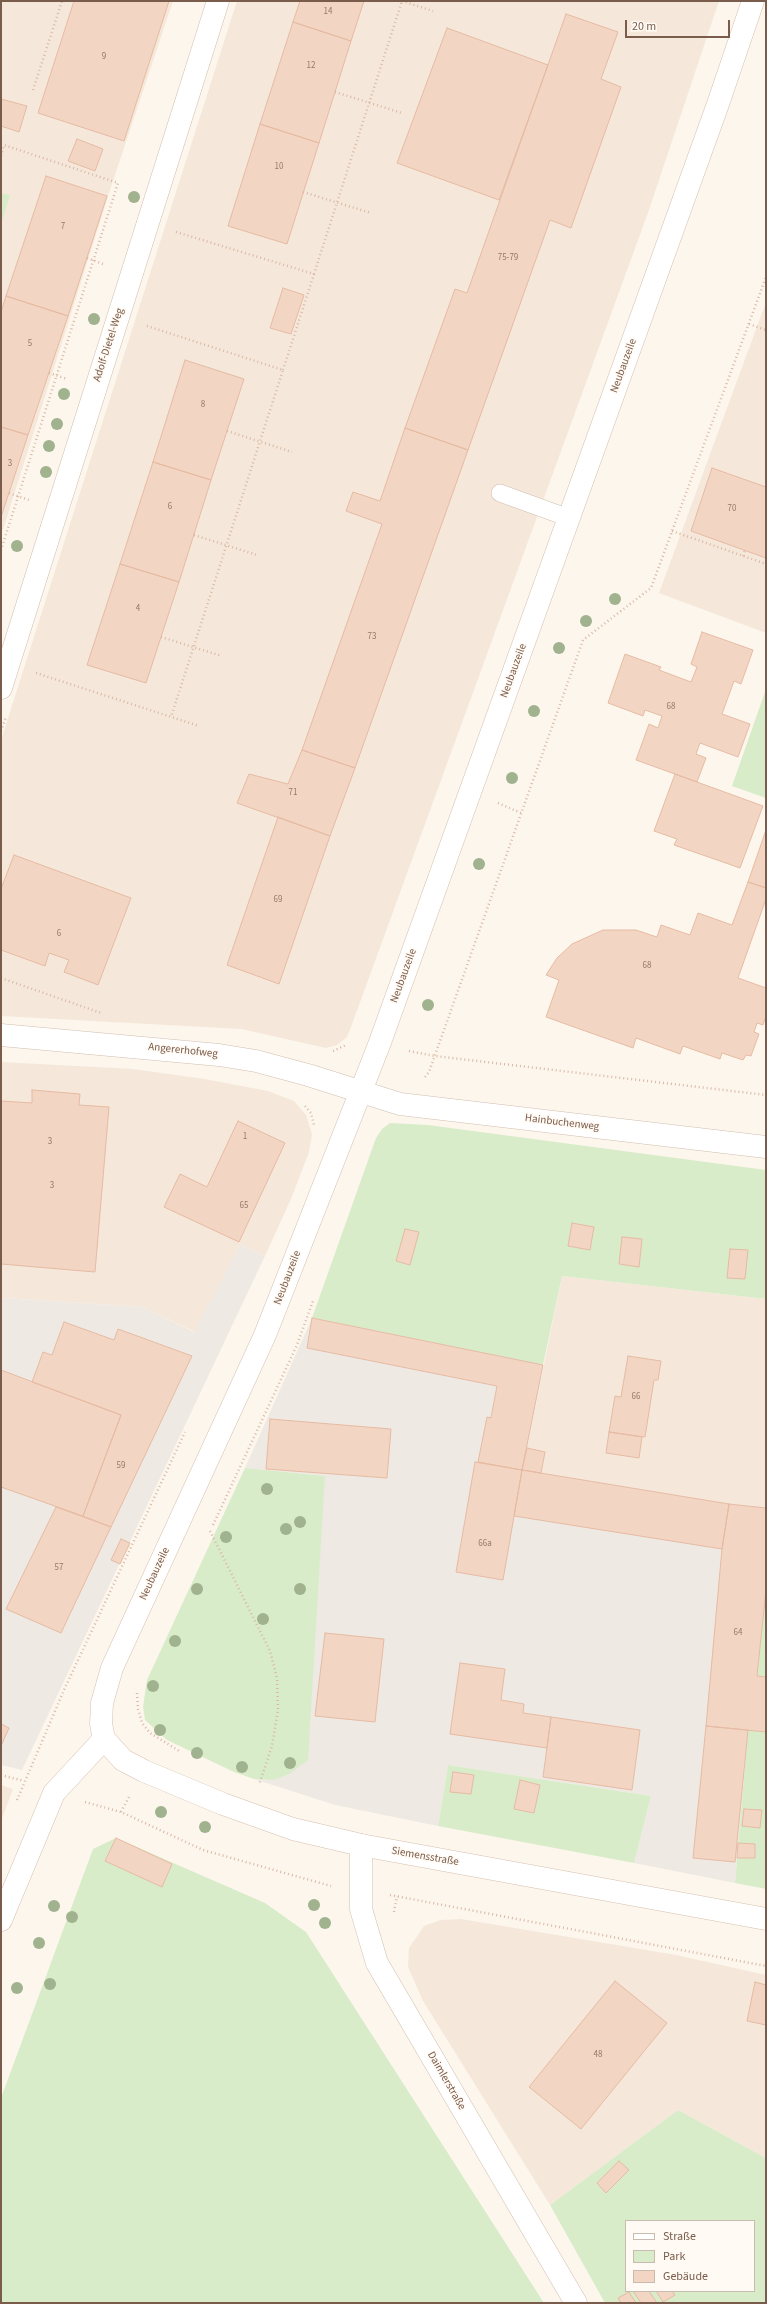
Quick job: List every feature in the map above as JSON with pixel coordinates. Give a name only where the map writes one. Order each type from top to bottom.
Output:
[{"type":"street","name":"Adolf-Dietel-Weg","points":[[1,688],[218,1]]},
{"type":"street","name":"Neubauzeile","points":[[104,1739],[101,1724],[102,1703],[112,1668],[265,1335],[360,1092],[570,518],[753,1]]},
{"type":"street","name":"Angererhofweg","points":[[1,1035],[219,1055],[256,1061],[360,1092]]},
{"type":"street","name":"Hainbuchenweg","points":[[360,1092],[400,1104],[766,1147]]},
{"type":"street","name":"Siemensstraße","points":[[104,1739],[123,1760],[156,1776],[293,1829],[360,1845],[766,1919]]},
{"type":"street","points":[[1,1920],[54,1793],[104,1739]]},
{"type":"street","name":"Daimlerstraße","points":[[360,1845],[361,1909],[377,1963],[576,2303]]},
{"type":"lane","points":[[500,493],[570,518]]},
{"type":"path","points":[[33,90],[62,1]]},
{"type":"path","points":[[171,717],[402,1],[433,11]]},
{"type":"path","points":[[335,92],[402,113]]},
{"type":"path","points":[[1,156],[3,145],[118,183],[1,550]]},
{"type":"path","points":[[304,192],[371,213]]},
{"type":"path","points":[[175,231],[314,274]]},
{"type":"path","points":[[400,1104],[429,1072],[583,640],[651,588],[766,277]]},
{"type":"path","points":[[748,324],[766,330]]},
{"type":"path","points":[[146,325],[283,370]]},
{"type":"path","points":[[227,431],[292,452]]},
{"type":"path","points":[[672,531],[766,564]]},
{"type":"path","points":[[194,535],[257,555]]},
{"type":"path","points":[[743,556],[745,550]]},
{"type":"path","points":[[161,637],[222,656]]},
{"type":"path","points":[[28,671],[199,726]]},
{"type":"path","points":[[1,978],[102,1013]]},
{"type":"path","points":[[325,1051],[332,1052],[349,1043]]},
{"type":"path","points":[[435,1056],[766,1095]]},
{"type":"path","points":[[302,1102],[311,1114],[315,1128]]},
{"type":"path","points":[[207,1538],[297,1345],[313,1300]]},
{"type":"path","points":[[16,1801],[64,1690],[189,1425]]},
{"type":"path","points":[[210,1531],[270,1651],[277,1678],[278,1710],[272,1746],[259,1785]]},
{"type":"path","points":[[139,1686],[138,1709],[142,1722],[150,1733],[159,1740],[186,1755]]},
{"type":"path","points":[[1,1775],[24,1781]]},
{"type":"path","points":[[253,1782],[266,1787]]},
{"type":"shaded area","points":[[1,1],[173,1],[111,187],[1,536]]},
{"type":"shaded area","points":[[237,1],[719,1],[649,210],[351,1027],[347,1037],[337,1045],[326,1048],[241,1029],[1,1016],[1,740]]},
{"type":"shaded area","points":[[766,302],[766,633],[659,593]]},
{"type":"shaded area","points":[[1,1062],[133,1069],[205,1079],[268,1091],[294,1101],[306,1115],[312,1134],[309,1152],[291,1199],[265,1256],[240,1245],[195,1332],[143,1307],[1,1298]]},
{"type":"shaded area","points":[[240,1245],[265,1256],[22,1770],[1,1765],[1,1298],[143,1307],[194,1332]]},
{"type":"shaded area","points":[[562,1276],[766,1299],[766,1508],[729,1504],[541,1473],[527,1448]]},
{"type":"shaded area","points":[[312,1318],[543,1365],[527,1448],[545,1452],[541,1473],[729,1504],[766,1508],[766,1590],[757,1676],[748,1730],[735,1883],[634,1863],[651,1796],[448,1765],[438,1826],[335,1805],[254,1779],[274,1780],[325,1476],[245,1468]]},
{"type":"shaded area","points":[[1,1785],[13,1789],[1,1821]]},
{"type":"shaded area","points":[[461,1919],[676,1955],[766,1975],[766,2158],[678,2110],[550,2205],[423,2001],[408,1967],[409,1948],[424,1926],[441,1920]]},
{"type":"green space","points":[[1,193],[10,195],[1,224]]},
{"type":"green space","points":[[766,689],[766,798],[732,786]]},
{"type":"green space","points":[[390,1123],[428,1125],[766,1170],[766,1299],[562,1276],[543,1365],[312,1318],[376,1138],[382,1129]]},
{"type":"green space","points":[[245,1468],[325,1476],[308,1760],[289,1774],[274,1780],[254,1779],[234,1772],[167,1740],[145,1720],[143,1707],[147,1680]]},
{"type":"green space","points":[[766,1590],[766,1677],[757,1676]]},
{"type":"green space","points":[[748,1730],[766,1732],[766,1889],[735,1883]]},
{"type":"green space","points":[[448,1765],[651,1796],[634,1863],[438,1826]]},
{"type":"green space","points":[[116,1838],[265,1903],[306,1932],[544,2303],[1,2303],[1,2098],[93,1849]]},
{"type":"green space","points":[[678,2110],[766,2158],[766,2303],[605,2303],[550,2205]]},
{"type":"building","points":[[74,1],[169,1],[124,141],[38,113]]},
{"type":"building","points":[[300,1],[364,1],[351,41],[293,22]]},
{"type":"building","points":[[566,14],[618,32],[601,79],[621,87],[571,228],[550,220],[468,450],[405,428],[455,289],[467,293]]},
{"type":"building","points":[[293,22],[351,41],[319,143],[260,124]]},
{"type":"building","points":[[447,28],[548,65],[499,200],[397,163]]},
{"type":"building","points":[[1,99],[27,106],[19,132],[1,126]]},
{"type":"building","points":[[260,124],[319,143],[287,244],[228,226]]},
{"type":"building","points":[[77,139],[103,149],[95,171],[68,161]]},
{"type":"building","points":[[46,176],[107,196],[68,316],[6,296]]},
{"type":"building","points":[[283,288],[304,295],[291,334],[270,328]]},
{"type":"building","points":[[6,296],[68,316],[28,435],[1,427],[1,312]]},
{"type":"building","points":[[185,360],[244,379],[211,480],[153,462]]},
{"type":"building","points":[[1,427],[28,435],[1,517]]},
{"type":"building","points":[[405,428],[468,450],[355,768],[302,750],[382,524],[346,511],[353,492],[380,501]]},
{"type":"building","points":[[153,462],[211,480],[179,582],[120,564]]},
{"type":"building","points":[[712,468],[766,487],[766,558],[691,531]]},
{"type":"building","points":[[120,564],[179,582],[146,683],[87,665]]},
{"type":"building","points":[[702,632],[753,650],[741,684],[734,681],[722,714],[750,724],[738,757],[700,743],[696,754],[706,758],[697,782],[636,760],[649,724],[658,728],[662,716],[645,710],[643,716],[608,703],[625,654],[661,667],[659,670],[691,682],[697,667],[691,664]]},
{"type":"building","points":[[302,750],[355,768],[330,836],[237,803],[249,774],[288,784]]},
{"type":"building","points":[[675,774],[763,806],[740,868],[674,845],[677,839],[654,831]]},
{"type":"building","points":[[278,817],[330,836],[279,984],[227,965]]},
{"type":"building","points":[[766,830],[766,888],[748,882]]},
{"type":"building","points":[[14,855],[131,898],[98,985],[64,972],[69,960],[49,953],[45,966],[1,950],[1,889]]},
{"type":"building","points":[[748,882],[766,888],[766,899],[738,978],[766,988],[766,1016],[763,1025],[757,1023],[754,1032],[759,1034],[751,1056],[746,1055],[743,1060],[722,1053],[720,1059],[683,1046],[680,1054],[636,1038],[633,1048],[546,1017],[559,980],[546,975],[557,958],[572,944],[603,930],[636,930],[657,937],[661,925],[690,935],[698,913],[732,925]]},
{"type":"building","points":[[32,1090],[80,1094],[79,1105],[109,1107],[95,1272],[1,1264],[1,1101],[32,1103]]},
{"type":"building","points":[[238,1121],[285,1143],[239,1242],[164,1207],[180,1174],[207,1187]]},
{"type":"building","points":[[572,1223],[594,1227],[590,1250],[568,1246]]},
{"type":"building","points":[[405,1229],[419,1232],[410,1265],[396,1261]]},
{"type":"building","points":[[622,1237],[642,1239],[639,1267],[619,1264]]},
{"type":"building","points":[[730,1249],[748,1250],[745,1279],[727,1278]]},
{"type":"building","points":[[312,1318],[543,1365],[522,1470],[478,1462],[487,1417],[491,1418],[497,1386],[307,1348]]},
{"type":"building","points":[[64,1322],[114,1340],[118,1329],[192,1356],[111,1527],[83,1516],[121,1415],[32,1382],[43,1352],[52,1355]]},
{"type":"building","points":[[628,1356],[661,1361],[658,1380],[654,1380],[645,1437],[609,1432],[615,1396],[621,1397]]},
{"type":"building","points":[[1,1370],[121,1415],[83,1516],[1,1487]]},
{"type":"building","points":[[270,1419],[391,1429],[387,1478],[266,1469]]},
{"type":"building","points":[[609,1432],[642,1437],[639,1458],[606,1453]]},
{"type":"building","points":[[527,1448],[545,1452],[541,1473],[522,1470]]},
{"type":"building","points":[[475,1462],[522,1470],[503,1580],[456,1572]]},
{"type":"building","points":[[522,1470],[729,1504],[722,1549],[514,1516]]},
{"type":"building","points":[[729,1504],[766,1508],[766,1590],[757,1676],[766,1677],[766,1732],[706,1726],[722,1549]]},
{"type":"building","points":[[56,1507],[111,1527],[61,1633],[6,1609]]},
{"type":"building","points":[[121,1539],[130,1543],[120,1564],[111,1560]]},
{"type":"building","points":[[325,1633],[384,1639],[375,1722],[315,1716]]},
{"type":"building","points":[[460,1663],[505,1669],[501,1700],[524,1704],[523,1713],[551,1717],[547,1748],[450,1734]]},
{"type":"building","points":[[551,1717],[640,1730],[632,1790],[543,1777]]},
{"type":"building","points":[[1,1724],[9,1728],[1,1746]]},
{"type":"building","points":[[706,1726],[748,1730],[735,1862],[693,1858]]},
{"type":"building","points":[[453,1772],[474,1775],[471,1794],[450,1792]]},
{"type":"building","points":[[520,1780],[540,1785],[534,1813],[514,1809]]},
{"type":"building","points":[[744,1809],[762,1810],[760,1828],[742,1826]]},
{"type":"building","points":[[116,1838],[172,1864],[162,1887],[105,1861]]},
{"type":"building","points":[[738,1843],[755,1844],[755,1858],[737,1858]]},
{"type":"building","points":[[615,1981],[667,2023],[581,2129],[529,2087]]},
{"type":"building","points":[[755,1982],[766,1985],[766,2025],[747,2021]]},
{"type":"building","points":[[619,2161],[629,2170],[606,2193],[597,2183]]},
{"type":"building","points":[[629,2292],[636,2303],[621,2303],[618,2298]]},
{"type":"building","points":[[634,2292],[650,2292],[657,2303],[641,2303]]},
{"type":"building","points":[[657,2292],[673,2292],[675,2295],[663,2302]]}]
